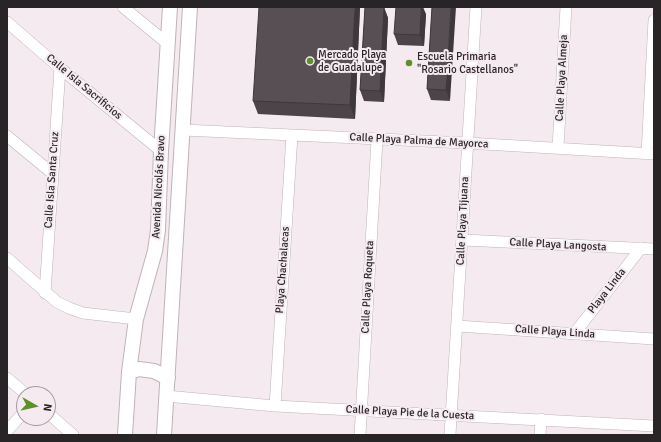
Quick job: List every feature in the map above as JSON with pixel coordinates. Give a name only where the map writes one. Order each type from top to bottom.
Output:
[{"type":"street","points":[[123,7],[168,44]]},
{"type":"street","name":"Avenida Nicolás Bravo","points":[[126,435],[129,372],[136,319],[155,251],[158,230],[161,151],[170,7]]},
{"type":"street","name":"Avenida Nicolás Bravo","points":[[164,435],[190,7]]},
{"type":"street","name":"Calle Playa Tijuana","points":[[450,435],[476,7]]},
{"type":"street","name":"Calle Playa Almeja","points":[[558,148],[566,7]]},
{"type":"street","points":[[650,154],[654,20]]},
{"type":"street","name":"Calle Isla Sacrificios","points":[[7,22],[60,68],[161,151]]},
{"type":"street","name":"Calle Isla Santa Cruz","points":[[45,292],[60,68]]},
{"type":"street","name":"Calle Playa Palma de Mayorca","points":[[183,130],[467,143],[650,154]]},
{"type":"street","name":"Playa Chachalacas","points":[[275,406],[292,135]]},
{"type":"street","points":[[7,136],[52,173]]},
{"type":"street","name":"Calle Playa Roqueta","points":[[360,435],[377,140]]},
{"type":"street","name":"Calle Playa Langosta","points":[[463,240],[654,249]]},
{"type":"street","name":"Playa Linda","points":[[574,334],[641,248]]},
{"type":"street","points":[[7,258],[57,302],[69,308],[83,313],[136,319]]},
{"type":"street","name":"Calle Playa Linda","points":[[457,326],[654,339]]},
{"type":"street","points":[[129,372],[140,369],[154,371],[168,378]]},
{"type":"street","points":[[7,378],[16,386]]},
{"type":"street","name":"Calle Playa Pie de la Cuesta","points":[[166,396],[275,406],[541,419],[628,430],[654,426]]},
{"type":"street","points":[[540,435],[541,419]]},
{"type":"street","points":[[56,420],[73,435]]},
{"type":"street","points":[[7,431],[16,421]]},
{"type":"building","name":"Mercado Playa de Guadalupe","points":[[259,7],[355,7],[350,105],[253,101]]},
{"type":"building","points":[[365,7],[384,7],[380,91],[360,90]]},
{"type":"building","points":[[396,7],[421,7],[420,35],[394,34]]},
{"type":"building","points":[[432,7],[451,7],[446,90],[427,89]]},
{"type":"place","name":"Mercado Playa de Guadalupe","points":[[310,61]]},
{"type":"place","name":"Escuela Primaria \"Rosario Castellanos\"","points":[[409,63]]}]
